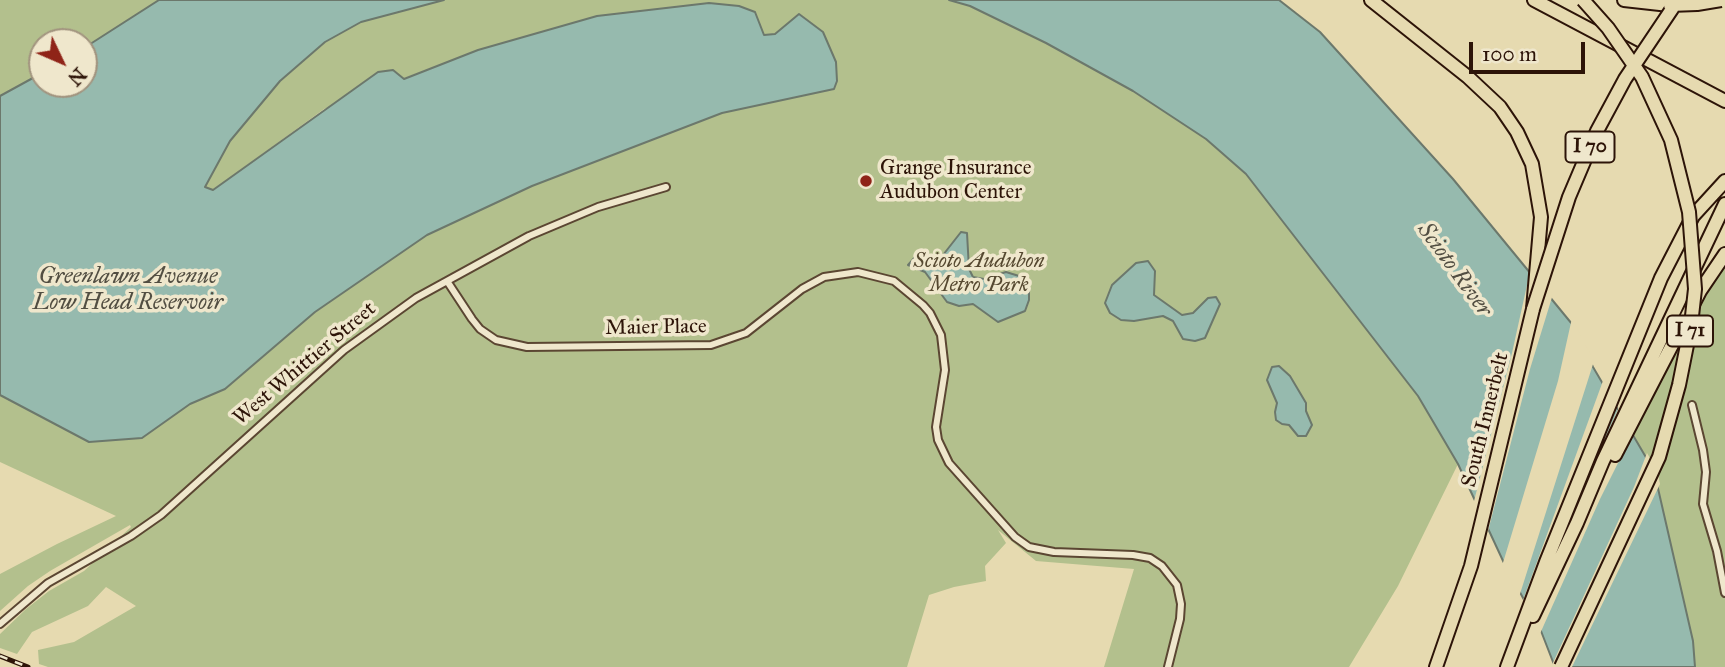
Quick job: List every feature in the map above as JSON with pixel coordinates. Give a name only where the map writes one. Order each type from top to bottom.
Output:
[{"type":"highway","points":[[1371,0],[1488,94],[1517,132],[1532,163],[1541,216],[1533,309]]},
{"type":"highway","points":[[1534,0],[1725,101]]},
{"type":"highway","name":"I 71","points":[[1561,667],[1659,457],[1679,385],[1695,289],[1689,212],[1671,140],[1642,77],[1608,28],[1583,0]]},
{"type":"highway","points":[[1624,0],[1697,4],[1721,0]]},
{"type":"highway","points":[[1714,0],[1725,5]]},
{"type":"highway","name":"South Innerbelt","points":[[1436,667],[1471,566],[1533,309],[1569,197],[1597,131],[1625,79],[1674,3]]},
{"type":"highway","points":[[1508,667],[1546,562],[1661,278],[1693,216],[1725,181]]},
{"type":"highway","points":[[1508,667],[1725,204]]},
{"type":"highway","points":[[1595,484],[1609,466],[1700,292],[1725,254]]},
{"type":"street","name":"West Whittier Street","points":[[0,624],[48,583],[146,526],[344,350],[407,303],[546,229],[598,207],[666,187]]},
{"type":"street","name":"Maier Place","points":[[447,281],[480,329],[496,340],[527,347],[711,345],[746,333],[802,289],[824,277],[858,272],[894,281],[930,313],[941,335],[945,370],[936,427],[938,440],[949,463],[1017,539],[1029,547],[1054,552],[1133,555],[1150,558],[1162,566],[1177,584],[1181,604],[1180,620],[1168,667]]},
{"type":"street","points":[[1692,405],[1706,472],[1703,504],[1717,551],[1725,593]]},
{"type":"green space","points":[[0,0],[159,0],[98,39],[98,28],[28,28],[28,81],[0,96]]},
{"type":"green space","name":"Scioto Audubon Metro Park","points":[[444,0],[949,0],[970,6],[1046,43],[1133,91],[1206,139],[1246,174],[1312,258],[1418,396],[1458,464],[1398,586],[1349,667],[1104,667],[1134,569],[1036,561],[998,530],[1006,543],[985,566],[986,581],[929,595],[907,667],[48,667],[39,664],[38,650],[74,642],[136,606],[106,587],[88,606],[32,632],[17,654],[0,648],[0,634],[26,609],[49,591],[84,571],[131,527],[130,525],[50,571],[0,611],[0,574],[116,516],[0,462],[0,395],[89,442],[142,438],[190,404],[225,389],[315,312],[427,235],[532,186],[722,113],[834,89],[837,81],[775,34],[764,35],[755,12],[739,6],[709,3],[597,16],[478,50],[324,109],[213,190],[205,187],[230,141],[280,81],[325,42],[361,22]]},
{"type":"green space","points":[[1725,264],[1725,667],[1695,667],[1693,641],[1654,471],[1632,434],[1705,296]]},
{"type":"water","name":"Greenlawn Avenue Low Head Reservoir","points":[[159,0],[444,0],[361,22],[325,42],[280,81],[230,141],[205,187],[213,190],[378,72],[393,70],[404,79],[478,50],[597,16],[709,3],[739,6],[755,12],[764,35],[775,34],[799,14],[823,32],[836,62],[837,81],[834,89],[722,113],[532,186],[427,235],[315,312],[225,389],[190,404],[142,438],[89,442],[0,395],[0,96],[28,81],[28,98],[98,98],[98,39]]},
{"type":"water","name":"Scioto River","points":[[949,0],[1279,0],[1320,32],[1453,179],[1572,324],[1593,367],[1654,471],[1693,641],[1695,667],[1555,667],[1541,631],[1504,563],[1458,464],[1418,396],[1246,174],[1206,139],[1133,91],[1046,43],[970,6]]},
{"type":"water","points":[[961,232],[967,233],[969,269],[973,277],[984,279],[1006,272],[1019,276],[1029,287],[1029,300],[1025,311],[998,322],[973,304],[959,306],[947,302],[925,272],[908,265],[916,256],[943,255]]},
{"type":"water","points":[[1148,261],[1155,271],[1154,295],[1182,315],[1193,313],[1208,298],[1216,297],[1220,304],[1205,338],[1195,341],[1183,339],[1173,321],[1163,316],[1134,321],[1121,320],[1110,313],[1105,303],[1112,285],[1136,263]]},
{"type":"water","points":[[1279,366],[1290,376],[1306,403],[1306,411],[1312,425],[1306,436],[1298,436],[1289,425],[1276,420],[1277,403],[1267,380],[1272,367]]},
{"type":"pier","points":[[1531,267],[1553,294],[1530,369],[1487,535],[1473,505]]},
{"type":"pier","points":[[1572,318],[1594,361],[1519,597],[1502,566],[1558,381]]},
{"type":"pier","points":[[1604,378],[1617,401],[1585,483],[1620,405],[1634,431],[1600,499],[1539,636],[1522,603]]},
{"type":"pier","points":[[1647,453],[1657,470],[1660,484],[1572,667],[1551,667],[1634,487]]},
{"type":"railway","points":[[0,656],[28,667]]},
{"type":"place","name":"Grange Insurance Audubon Center","points":[[866,181]]}]
